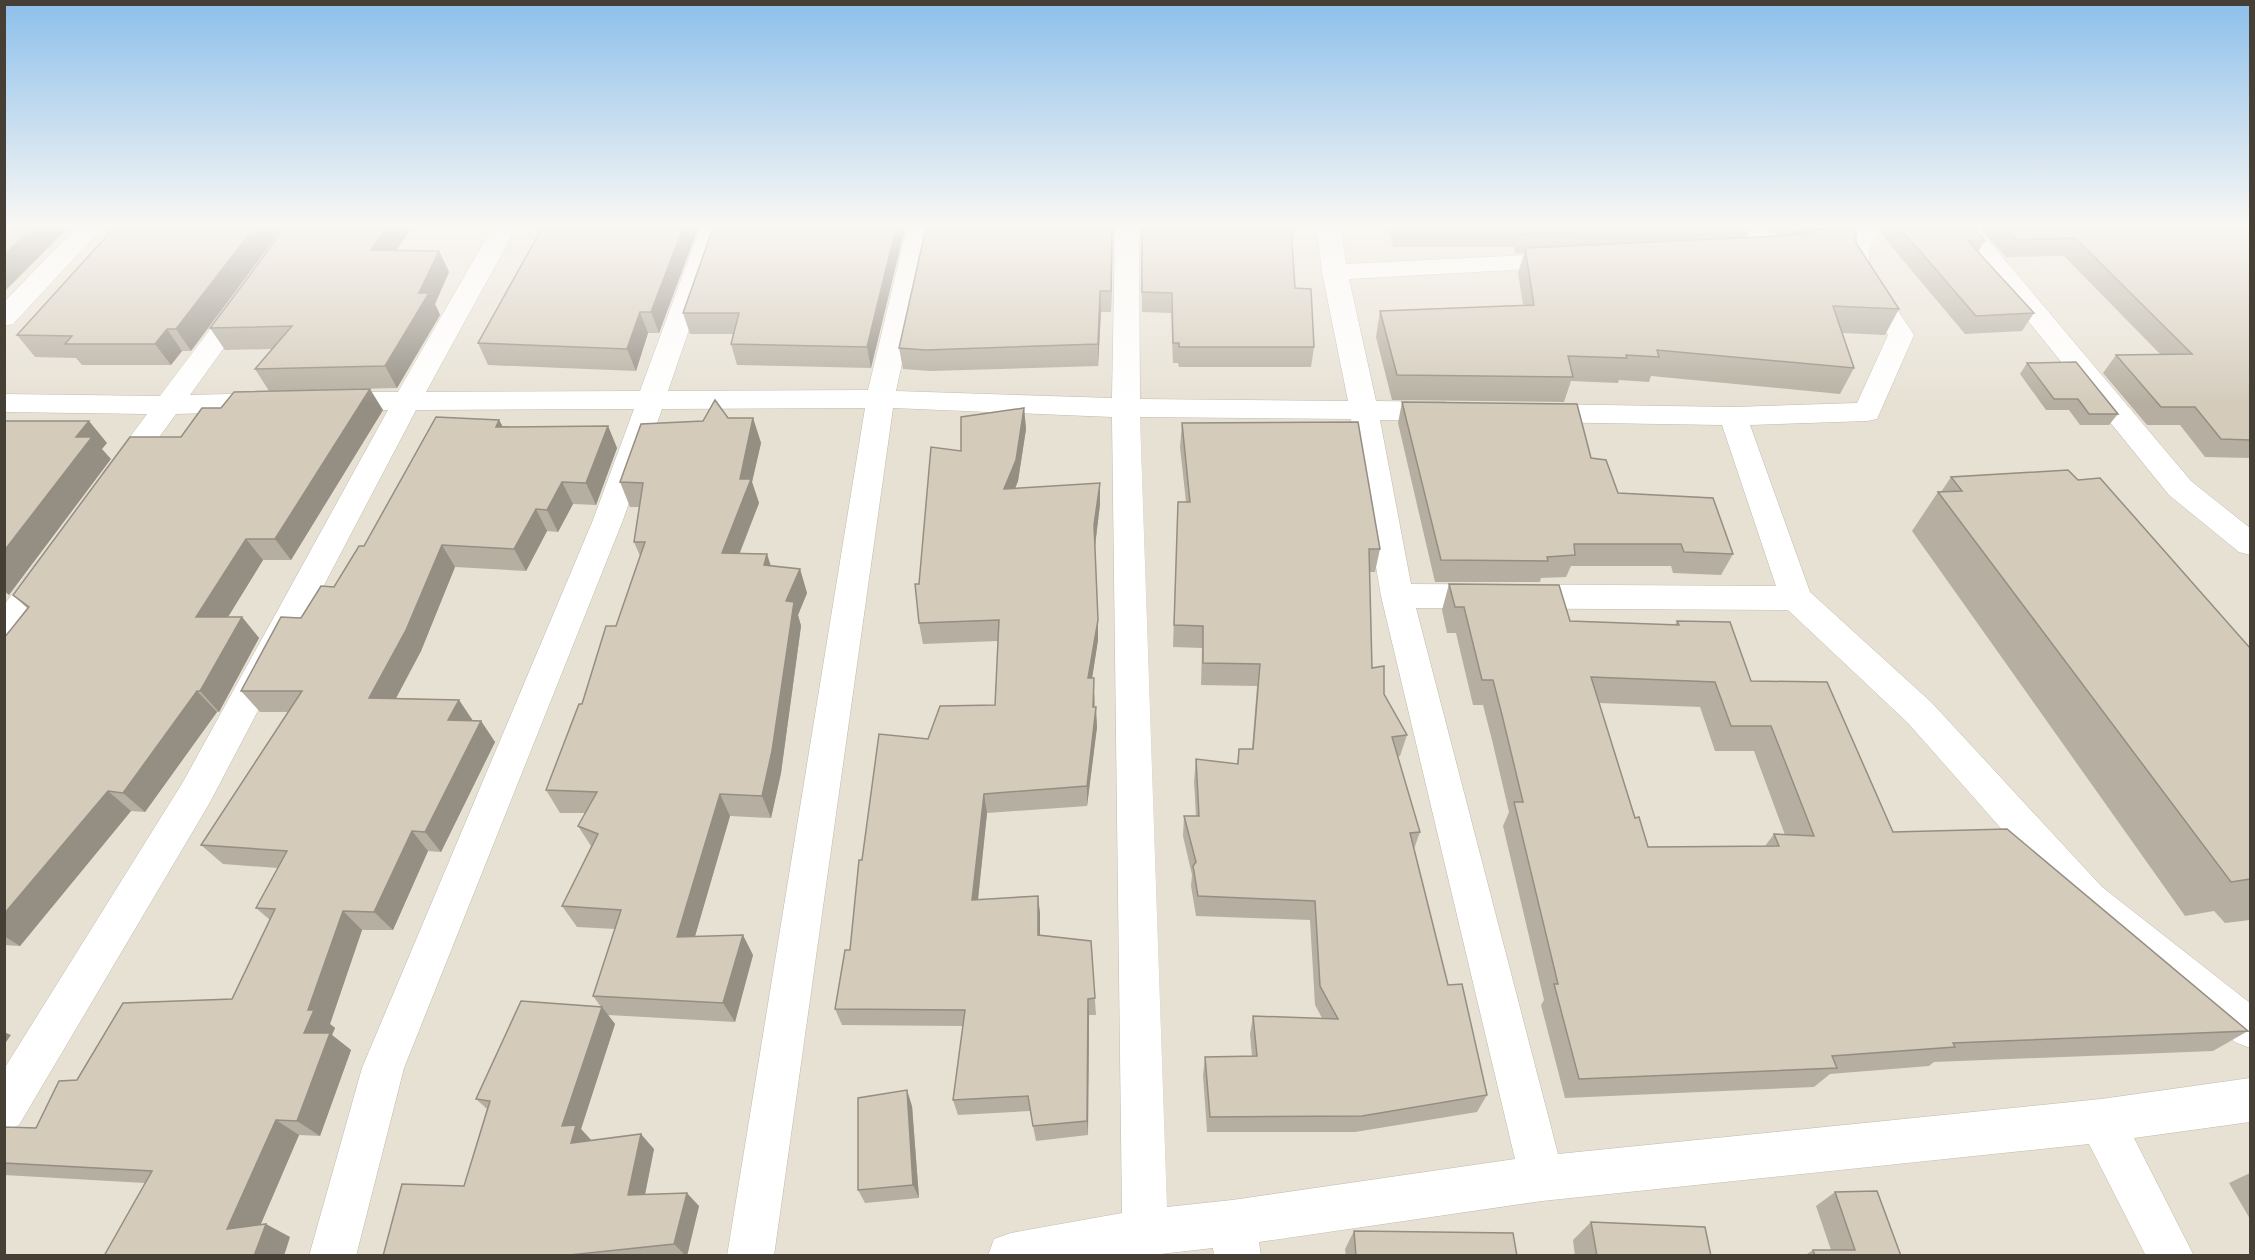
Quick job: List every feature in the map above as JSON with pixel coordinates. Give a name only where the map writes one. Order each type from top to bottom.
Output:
[{"type":"street","points":[[4,318],[34,287]]},
{"type":"street","points":[[100,498],[255,287]]},
{"type":"street","points":[[4,1110],[196,793],[471,287]]},
{"type":"street","points":[[332,1256],[383,1068],[603,531],[691,287]]},
{"type":"street","points":[[750,1256],[880,399],[906,287]]},
{"type":"street","points":[[1127,287],[1126,408],[1145,1232]]},
{"type":"street","points":[[1338,287],[1364,410],[1397,596],[1542,1178]]},
{"type":"street","points":[[1506,412],[1733,416],[1867,412],[1901,335],[1870,287]]},
{"type":"street","points":[[2014,287],[2180,488],[2250,544]]},
{"type":"street","points":[[4,403],[168,405],[408,399],[880,399],[1126,408],[1471,412]]},
{"type":"street","points":[[1733,416],[1796,598],[1920,713],[2088,899],[2250,1028]]},
{"type":"street","points":[[4,630],[66,545]]},
{"type":"street","points":[[1397,596],[1796,598]]},
{"type":"street","points":[[1011,1256],[1145,1232],[1235,1239],[1542,1178],[2101,1121],[2250,1100]]},
{"type":"street","points":[[2101,1121],[2171,1256]]},
{"type":"shaded area","points":[[5,287],[2250,287],[2250,1255],[5,1255]]},
{"type":"building","points":[[61,287],[209,287],[176,329],[167,329],[155,344],[65,344],[72,336],[17,335]]},
{"type":"building","points":[[241,287],[422,287],[419,293],[429,293],[385,366],[255,369],[292,326],[210,328]]},
{"type":"building","points":[[509,287],[661,287],[651,312],[640,312],[627,349],[478,343]]},
{"type":"building","points":[[692,287],[882,287],[867,347],[731,344],[739,313],[683,313]]},
{"type":"building","points":[[913,287],[1111,287],[1111,291],[1100,291],[1098,344],[926,350],[899,348]]},
{"type":"building","points":[[1142,287],[1295,287],[1311,289],[1314,347],[1179,347],[1179,343],[1173,343],[1172,293],[1142,292]]},
{"type":"building","points":[[1531,287],[1885,287],[1899,309],[1833,306],[1854,368],[1657,350],[1659,357],[1568,356],[1573,377],[1397,375],[1380,311],[1534,305]]},
{"type":"building","points":[[1951,287],[2010,287],[2034,313],[1976,316]]},
{"type":"building","points":[[2124,287],[2250,287],[2250,440],[2221,439],[2195,407],[2161,407],[2116,355],[2192,354]]},
{"type":"building","points":[[2076,362],[2118,414],[2089,414],[2078,399],[2054,399],[2027,363]]},
{"type":"building","points":[[370,389],[275,539],[246,539],[196,617],[242,617],[200,691],[197,691],[123,793],[108,791],[4,914],[4,638],[29,607],[13,595],[130,437],[181,437],[202,408],[221,408],[234,392]]},
{"type":"building","points":[[715,400],[728,418],[753,418],[740,479],[751,479],[722,553],[767,554],[764,565],[800,569],[786,601],[794,602],[772,751],[762,796],[720,794],[677,937],[743,935],[723,1003],[593,996],[621,910],[562,906],[598,834],[578,826],[597,792],[546,790],[579,704],[582,704],[606,626],[616,626],[645,542],[634,542],[643,483],[620,482],[641,424],[703,421]]},
{"type":"building","points":[[1402,402],[1577,404],[1591,458],[1606,460],[1618,493],[1713,498],[1733,554],[1684,552],[1681,544],[1574,544],[1575,555],[1547,557],[1548,561],[1441,560]]},
{"type":"building","points":[[1024,408],[1016,460],[1004,489],[1100,483],[1094,525],[1098,620],[1088,678],[1094,678],[1093,707],[1096,707],[1087,786],[984,794],[972,900],[1038,896],[1038,935],[1091,941],[1095,998],[1088,999],[1087,1121],[1033,1126],[1028,1096],[953,1100],[965,1010],[835,1009],[845,950],[850,950],[859,860],[862,860],[879,734],[928,739],[940,706],[995,705],[999,620],[919,623],[915,584],[919,584],[931,447],[961,451],[961,417]]},
{"type":"building","points":[[436,417],[499,420],[496,427],[608,426],[586,483],[562,482],[547,510],[536,509],[514,549],[442,545],[406,630],[369,698],[459,700],[448,720],[481,721],[425,832],[412,831],[374,912],[343,911],[308,1010],[314,1010],[304,1033],[330,1033],[297,1121],[276,1120],[227,1229],[266,1224],[254,1256],[104,1256],[152,1171],[4,1163],[4,1127],[36,1128],[59,1081],[77,1080],[123,1003],[232,999],[275,909],[256,908],[287,851],[201,845],[302,691],[241,691],[281,617],[301,618],[321,586],[334,587],[359,546],[364,546]]},
{"type":"building","points":[[4,421],[89,421],[76,437],[92,437],[4,551]]},
{"type":"building","points":[[1358,422],[1380,549],[1369,549],[1372,668],[1384,666],[1384,694],[1407,735],[1392,737],[1420,832],[1410,833],[1448,985],[1462,984],[1487,1095],[1362,1116],[1210,1117],[1205,1057],[1257,1056],[1253,1016],[1338,1019],[1320,986],[1315,901],[1198,896],[1193,866],[1196,862],[1184,816],[1199,816],[1196,759],[1238,764],[1239,749],[1253,749],[1260,664],[1203,663],[1203,626],[1174,625],[1178,502],[1190,502],[1182,423]]},
{"type":"building","points":[[2068,470],[2078,480],[2100,478],[2250,648],[2250,879],[2231,882],[1938,492],[1962,491],[1951,477]]},
{"type":"building","points":[[1449,584],[1559,585],[1570,621],[1679,625],[1677,621],[1730,622],[1751,681],[1827,682],[1893,832],[2007,829],[2248,1031],[1953,1043],[1955,1047],[1832,1056],[1837,1068],[1579,1079],[1554,984],[1558,984],[1514,802],[1523,802],[1493,680],[1482,680],[1464,607],[1455,607]],"holes":[[[1591,677],[1715,682],[1731,726],[1771,726],[1814,836],[1774,834],[1779,846],[1648,847],[1639,817],[1635,818]]]},
{"type":"building","points":[[521,1001],[602,1007],[562,1126],[576,1125],[571,1143],[641,1134],[628,1195],[687,1193],[674,1244],[560,1256],[383,1256],[402,1184],[464,1186],[490,1101],[476,1099]]},
{"type":"building","points":[[907,1090],[913,1185],[858,1190],[858,1098]]},
{"type":"building","points":[[1877,1191],[1901,1256],[1815,1256],[1813,1250],[1855,1250],[1835,1192]]},
{"type":"building","points":[[1591,1222],[1705,1227],[1711,1256],[1597,1256]]},
{"type":"building","points":[[1354,1231],[1513,1233],[1517,1256],[1356,1256]]}]
